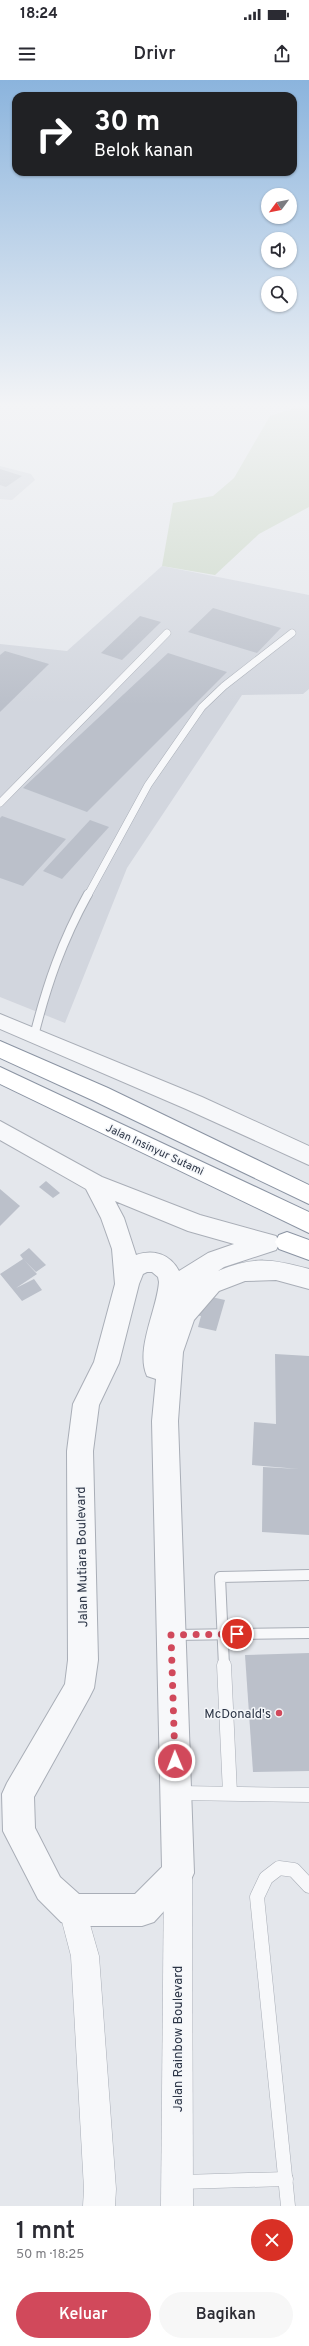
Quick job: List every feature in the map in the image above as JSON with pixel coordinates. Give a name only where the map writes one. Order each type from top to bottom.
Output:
[{"type":"highway","points":[[0,1049],[100,1094],[309,1195]]},
{"type":"highway","name":"Jalan Insinyur Sutami","points":[[0,1075],[309,1223]]},
{"type":"highway","points":[[287,1242],[309,1250]]},
{"type":"street","points":[[0,1021],[194,1103],[309,1156]]},
{"type":"street","points":[[0,1130],[94,1183],[196,1224],[264,1243]]},
{"type":"street","name":"Jalan Mutiara Boulevard","points":[[73,1910],[49,1888],[19,1831],[18,1794],[79,1688],[83,1660],[80,1451],[86,1404],[106,1363],[127,1284],[124,1249],[112,1218],[94,1183]]},
{"type":"street","points":[[170,1295],[193,1273],[216,1260],[264,1243],[287,1242]]},
{"type":"street","points":[[127,1284],[134,1267],[144,1262],[158,1264],[168,1270],[172,1279],[170,1295],[162,1318],[154,1385],[165,1421]]},
{"type":"street","points":[[99,2206],[100,2189],[85,1956],[73,1910],[142,1910],[178,1873],[165,1421],[171,1352],[184,1314],[212,1284],[244,1271],[276,1270],[309,1280]]},
{"type":"street","name":"Jalan Rainbow Boulevard","points":[[177,2194],[178,1873]]},
{"type":"lane","points":[[0,804],[167,633]]},
{"type":"lane","points":[[34,1036],[47,986],[67,933],[96,877],[148,786],[202,707],[224,686],[292,634]]},
{"type":"lane","points":[[230,1793],[220,1577],[309,1575]]},
{"type":"lane","points":[[171,1635],[309,1633]]},
{"type":"lane","points":[[176,1793],[309,1795]]},
{"type":"lane","points":[[288,2206],[257,1897],[265,1880],[282,1867],[290,1867],[298,1872],[309,1886]]},
{"type":"lane","points":[[177,2194],[286,2179]]},
{"type":"shaded area","points":[[162,566],[309,595],[309,689],[303,694],[242,695],[127,868],[65,1023],[0,997],[0,644],[67,651]]},
{"type":"green space","points":[[172,506],[309,506],[259,534],[215,575],[162,566]]},
{"type":"building","points":[[213,608],[281,628],[257,653],[188,632]]},
{"type":"building","points":[[140,616],[161,622],[122,660],[101,653]]},
{"type":"building","points":[[5,651],[49,664],[0,712],[0,655]]},
{"type":"building","points":[[168,653],[227,672],[87,812],[23,788]]},
{"type":"building","points":[[2,816],[66,839],[23,886],[0,878],[0,818]]},
{"type":"building","points":[[90,820],[109,827],[62,879],[43,871]]},
{"type":"building","points":[[46,1181],[60,1193],[53,1198],[39,1187]]},
{"type":"building","points":[[0,1189],[20,1206],[0,1226]]},
{"type":"building","points":[[29,1248],[46,1265],[36,1272],[24,1260],[37,1274],[16,1288],[34,1279],[42,1290],[22,1301],[0,1274],[23,1259],[20,1255]]},
{"type":"building","points":[[207,1296],[225,1300],[216,1331],[198,1327],[201,1316],[193,1315]]},
{"type":"building","points":[[275,1354],[309,1356],[309,1535],[262,1532],[263,1467],[299,1469],[252,1465],[254,1422],[276,1424]]},
{"type":"building","name":"McDonald's","points":[[309,1653],[309,1771],[253,1772],[245,1655]]},
{"type":"place","name":"McDonald's","points":[[279,1713]]},
{"type":"route","points":[[175,1761],[171,1635],[237,1634]]}]
